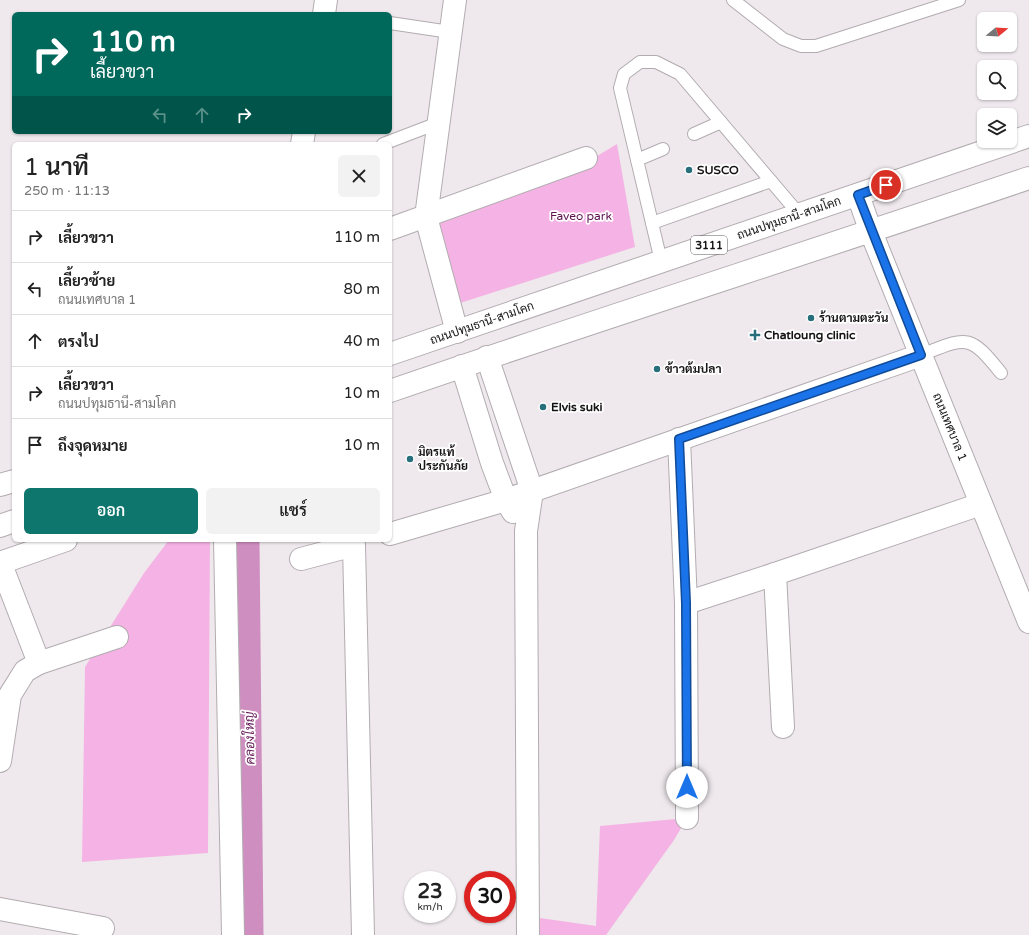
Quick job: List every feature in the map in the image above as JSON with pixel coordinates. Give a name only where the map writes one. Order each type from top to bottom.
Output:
[{"type":"street","points":[[455,0],[426,217],[457,332]]},
{"type":"street","name":"ถนนปทุมธานี-สามโคก","points":[[392,353],[1029,136]]},
{"type":"street","points":[[392,228],[586,158]]},
{"type":"street","points":[[392,390],[487,357],[872,232],[1029,178]]},
{"type":"street","name":"ถนนเทศบาล 1","points":[[858,195],[1029,622]]},
{"type":"street","points":[[392,533],[506,500],[921,355]]},
{"type":"street","points":[[487,357],[532,491],[526,531],[528,935]]},
{"type":"street","points":[[462,366],[506,500],[526,531]]},
{"type":"street","points":[[679,439],[686,603],[687,818]]},
{"type":"street","points":[[0,485],[12,482]]},
{"type":"street","points":[[686,603],[981,504]]},
{"type":"street","points":[[0,526],[12,522]]},
{"type":"street","points":[[39,663],[0,562],[60,542]]},
{"type":"street","points":[[224,542],[233,935]]},
{"type":"street","points":[[301,559],[362,542],[363,935]]},
{"type":"street","points":[[775,574],[783,727]]},
{"type":"street","points":[[0,761],[10,695],[25,671],[39,663],[117,637]]},
{"type":"street","points":[[0,909],[103,928]]},
{"type":"lane","points":[[733,0],[783,39],[802,46],[816,46],[958,0]]},
{"type":"lane","points":[[392,23],[450,32]]},
{"type":"lane","points":[[661,261],[620,88],[624,74],[640,62],[656,62],[680,74],[799,214]]},
{"type":"lane","points":[[694,134],[721,122]]},
{"type":"lane","points":[[388,142],[438,123]]},
{"type":"lane","points":[[637,160],[663,149]]},
{"type":"lane","points":[[652,223],[771,181]]},
{"type":"lane","points":[[921,355],[955,342],[971,342],[985,354],[1001,373]]},
{"type":"green space","name":"Faveo park","points":[[617,144],[635,247],[457,304],[435,220],[579,167]]},
{"type":"green space","points":[[167,542],[210,542],[208,853],[82,862],[85,667],[144,573]]},
{"type":"green space","points":[[687,818],[674,840],[606,935],[539,935],[540,918],[596,926],[600,826]]},
{"type":"waterway","name":"คลองใหญ่","points":[[248,542],[252,935]]},
{"type":"place","name":"SUSCO","points":[[689,170]]},
{"type":"place","name":"ร้านตามตะวัน","points":[[811,318]]},
{"type":"place","name":"Chatloung clinic","points":[[755,335]]},
{"type":"place","name":"ข้าวต้มปลา","points":[[657,369]]},
{"type":"place","name":"Elvis suki","points":[[543,407]]},
{"type":"place","name":"มิตรแท้ ประกันภัย","points":[[410,459]]},
{"type":"route","points":[[687,787],[686,603],[679,439],[921,355],[858,195],[886,185]]}]
